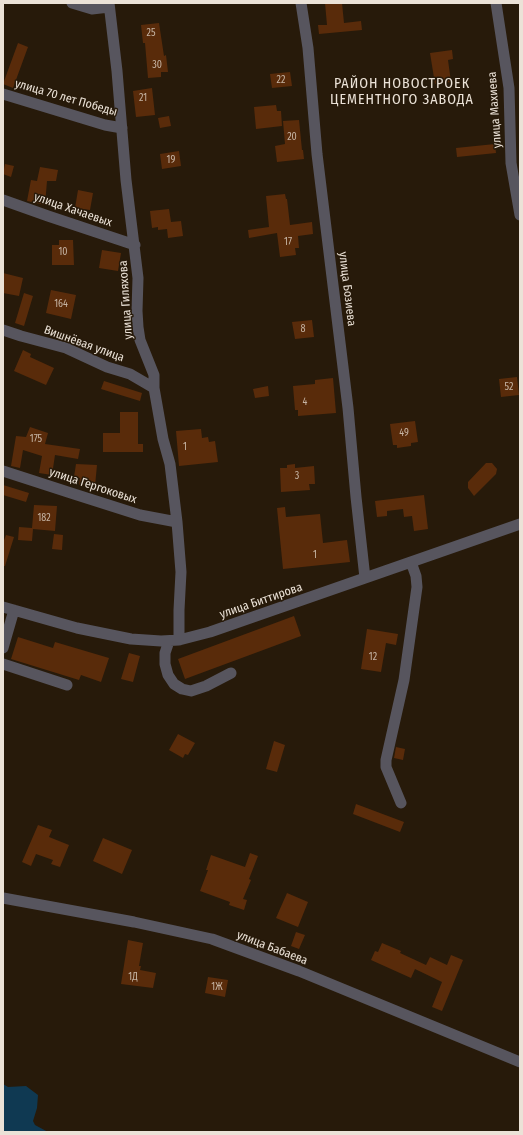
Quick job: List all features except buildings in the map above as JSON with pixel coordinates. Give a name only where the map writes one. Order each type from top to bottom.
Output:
[{"type":"street","points":[[72,3],[92,9],[104,15],[111,27]]},
{"type":"street","name":"улица Бозиева","points":[[301,3],[308,48],[317,154],[346,387],[365,578]]},
{"type":"street","name":"улица Махиева","points":[[496,3],[509,88],[511,163],[520,215]]},
{"type":"street","points":[[92,9],[109,5]]},
{"type":"street","name":"улица Гиляхова","points":[[109,5],[117,71],[128,200],[135,244],[138,278],[138,327],[140,340],[154,375],[154,388],[163,439],[170,464],[177,522],[181,572],[179,610],[174,640],[165,653],[165,664],[168,675],[174,684],[182,689],[191,691],[206,686],[231,673]]},
{"type":"street","name":"улица 70 лет Победы","points":[[3,94],[105,125],[122,128]]},
{"type":"street","name":"улица Хачаевых","points":[[3,200],[135,244]]},
{"type":"street","name":"Вишнёвая улица","points":[[3,330],[66,348],[107,367],[130,374],[154,388]]},
{"type":"street","name":"улица Гергоковых","points":[[3,470],[133,512],[177,522]]},
{"type":"street","name":"улица Биттирова","points":[[3,607],[53,622],[97,632],[142,640],[174,640],[210,632],[520,524]]},
{"type":"street","points":[[401,803],[386,767],[386,760],[404,680],[417,586],[416,576],[411,562]]},
{"type":"street","points":[[3,648],[14,610]]},
{"type":"street","points":[[3,664],[67,685]]},
{"type":"street","name":"улица Бабаева","points":[[3,898],[212,939],[299,971],[520,1062]]},
{"type":"water","points":[[3,1084],[8,1087],[26,1086],[38,1095],[37,1108],[33,1121],[35,1125],[48,1132],[3,1131]]},
{"type":"district","name":"РАЙОН НОВОСТРОЕК ЦЕМЕНТНОГО ЗАВОДА","points":[[402,92]]}]
